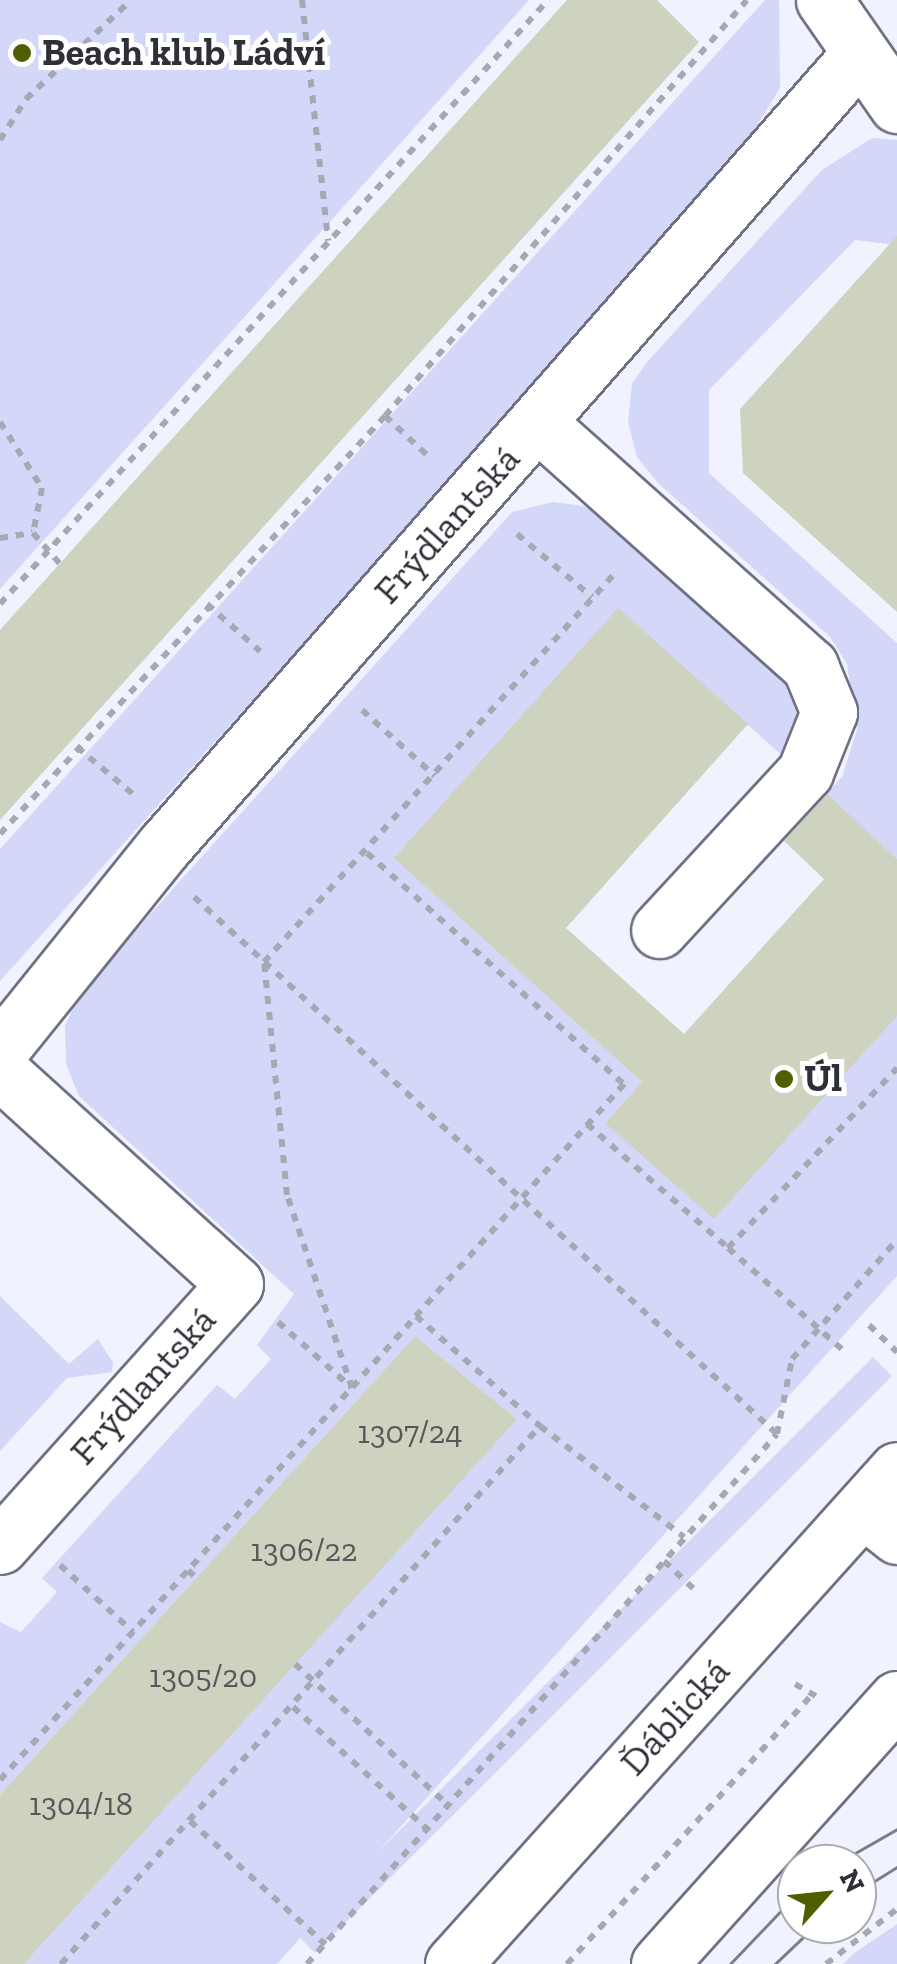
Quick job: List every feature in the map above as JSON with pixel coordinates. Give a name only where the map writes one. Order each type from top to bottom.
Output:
[{"type":"street","points":[[824,0],[858,56],[897,105]]},
{"type":"street","name":"Frýdlantská","points":[[0,1050],[165,844],[858,56]]},
{"type":"street","points":[[538,423],[810,666],[829,712],[805,772],[658,930]]},
{"type":"street","name":"Frýdlantská","points":[[0,1071],[234,1284],[9,1536]]},
{"type":"street","name":"Ďáblická","points":[[453,1964],[886,1506]]},
{"type":"street","points":[[659,1964],[897,1700]]},
{"type":"path","points":[[0,140],[26,100],[131,0]]},
{"type":"path","points":[[302,0],[328,241]]},
{"type":"path","points":[[0,604],[548,0]]},
{"type":"path","points":[[0,834],[386,416],[748,0]]},
{"type":"path","points":[[386,416],[438,465]]},
{"type":"path","points":[[0,422],[42,488],[32,533]]},
{"type":"path","points":[[352,1388],[287,1195],[264,962],[366,853],[592,597],[512,530]]},
{"type":"path","points":[[32,533],[60,564]]},
{"type":"path","points":[[0,538],[32,533]]},
{"type":"path","points":[[150,652],[161,662]]},
{"type":"path","points":[[346,696],[435,776]]},
{"type":"path","points":[[77,748],[150,808],[178,883],[777,1434]]},
{"type":"path","points":[[0,1780],[624,1084],[366,853]]},
{"type":"path","points":[[728,1248],[897,1068]]},
{"type":"path","points":[[587,1124],[844,1351]]},
{"type":"path","points":[[307,1964],[777,1434],[792,1359],[897,1240]]},
{"type":"path","points":[[234,1284],[352,1388]]},
{"type":"path","points":[[416,1316],[540,1426],[684,1537]]},
{"type":"path","points":[[869,1325],[897,1352]]},
{"type":"path","points":[[62,1964],[540,1426]]},
{"type":"path","points":[[9,1536],[133,1632]]},
{"type":"path","points":[[664,1561],[696,1592]]},
{"type":"path","points":[[188,1570],[196,1578]]},
{"type":"path","points":[[295,1664],[448,1806]]},
{"type":"path","points":[[566,1964],[812,1694]]},
{"type":"path","points":[[293,1707],[427,1829]]},
{"type":"path","points":[[190,1822],[325,1944]]},
{"type":"path","points":[[826,1964],[897,1909]]},
{"type":"shaded area","points":[[0,0],[529,0],[0,589]]},
{"type":"shaded area","points":[[765,0],[779,0],[780,88],[730,169],[0,981],[0,849]]},
{"type":"shaded area","points":[[872,138],[897,140],[897,245],[855,240],[709,390],[709,473],[897,643],[897,859],[826,794],[842,777],[857,730],[847,664],[830,637],[658,483],[637,457],[628,422],[632,384],[647,362],[822,170]]},
{"type":"shaded area","points":[[553,502],[592,507],[779,669],[799,698],[802,722],[785,758],[618,609],[395,858],[642,1082],[605,1123],[897,1016],[897,1276],[277,1964],[24,1964],[516,1418],[415,1336],[0,1795],[0,1622],[21,1632],[57,1592],[42,1578],[217,1385],[235,1399],[271,1359],[257,1345],[294,1294],[79,1096],[66,1064],[65,1026],[82,990],[512,512]]},
{"type":"shaded area","points":[[0,1296],[69,1364],[98,1339],[113,1363],[112,1372],[67,1378],[0,1451]]},
{"type":"shaded area","points":[[873,1357],[892,1376],[315,1953],[296,1934]]},
{"type":"shaded area","points":[[897,1924],[897,1964],[843,1964],[868,1944],[877,1944],[877,1938]]},
{"type":"building","points":[[567,0],[657,0],[699,42],[0,820],[0,630]]},
{"type":"building","points":[[897,236],[897,612],[743,473],[740,409]]},
{"type":"building","points":[[618,608],[748,724],[566,928],[684,1034],[824,879],[784,841],[827,794],[897,859],[897,1016],[714,1219],[605,1123],[642,1082],[394,858]]},
{"type":"building","points":[[415,1336],[517,1419],[24,1964],[0,1964],[0,1795]]},
{"type":"tram line","points":[[871,1844],[897,1829]]},
{"type":"tram line","points":[[877,1880],[897,1867]]},
{"type":"tram line","points":[[730,1964],[777,1915]]},
{"type":"tram line","points":[[775,1964],[796,1944]]},
{"type":"place","name":"Beach klub Ládví","points":[[22,53]]},
{"type":"place","name":"Úl","points":[[784,1079]]}]
